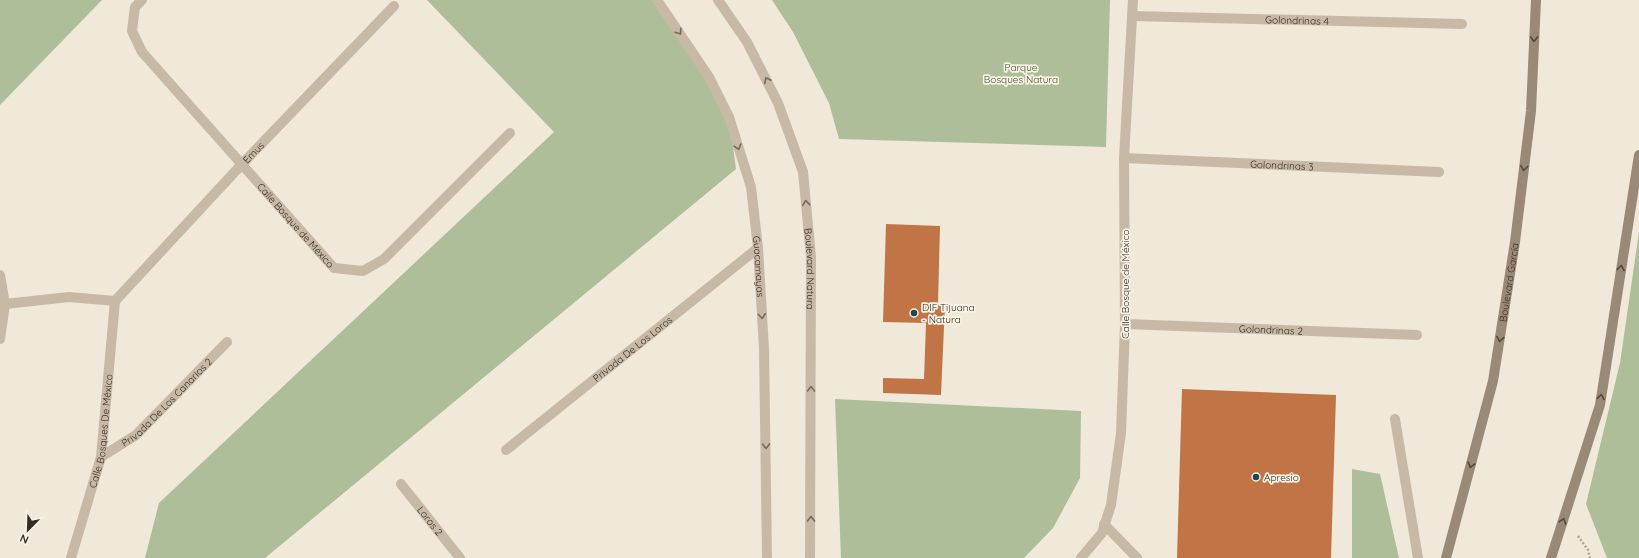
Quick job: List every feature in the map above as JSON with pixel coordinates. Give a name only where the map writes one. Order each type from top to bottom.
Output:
[{"type":"main road","name":"Boulevard García","points":[[1446,558],[1494,373],[1515,242],[1531,111],[1536,0]]},
{"type":"main road","points":[[1552,558],[1600,405],[1639,155]]},
{"type":"street","name":"Calle Bosque de México","points":[[142,0],[135,7],[132,31],[142,52],[243,163],[334,268],[363,271],[384,259],[510,133]]},
{"type":"street","name":"Guacamayas","points":[[657,0],[709,78],[729,117],[751,187],[758,248],[764,348],[767,558]]},
{"type":"street","name":"Boulevard Natura","points":[[718,0],[747,42],[778,103],[803,172],[811,257],[810,558]]},
{"type":"street","name":"Calle Bosque de México","points":[[1081,558],[1102,533],[1111,505],[1121,433],[1126,324],[1124,158],[1133,0]]},
{"type":"street","name":"Emus","points":[[115,301],[243,163],[394,6]]},
{"type":"street","name":"Golondrinas 4","points":[[1132,16],[1462,24]]},
{"type":"street","name":"Golondrinas 3","points":[[1124,158],[1439,172]]},
{"type":"street","name":"Privada De Los Loros","points":[[506,450],[758,248]]},
{"type":"street","points":[[0,275],[5,304],[0,339]]},
{"type":"street","points":[[5,304],[68,297],[115,301]]},
{"type":"street","name":"Calle Bosques De México","points":[[71,558],[101,457],[115,301]]},
{"type":"street","name":"Golondrinas 2","points":[[1126,324],[1417,335]]},
{"type":"street","name":"Privada De Los Canarios 2","points":[[101,457],[136,435],[227,342]]},
{"type":"street","points":[[1395,419],[1418,558]]},
{"type":"street","name":"Loros 2","points":[[401,484],[460,558]]},
{"type":"street","points":[[1104,524],[1137,558]]},
{"type":"green space","points":[[0,0],[102,0],[0,105]]},
{"type":"green space","points":[[427,0],[657,0],[729,117],[736,169],[265,558],[145,558],[159,503],[554,132]]},
{"type":"green space","name":"Parque Bosques Natura","points":[[772,0],[1110,0],[1106,147],[839,139],[829,103],[793,32]]},
{"type":"green space","points":[[1639,232],[1639,558],[1607,558],[1586,504],[1620,363]]},
{"type":"green space","points":[[835,399],[1081,411],[1080,478],[1053,528],[1024,558],[841,558]]},
{"type":"green space","points":[[1352,469],[1380,474],[1399,558],[1352,558]]},
{"type":"building","name":"DIF Tijuana - Natura","points":[[886,224],[940,226],[938,304],[945,304],[941,395],[883,393],[883,378],[924,379],[926,323],[883,322]]},
{"type":"building","name":"Apresio","points":[[1182,389],[1336,395],[1331,558],[1177,558]]},
{"type":"place","name":"DIF Tijuana - Natura","points":[[914,313]]},
{"type":"place","name":"Apresio","points":[[1256,477]]}]
